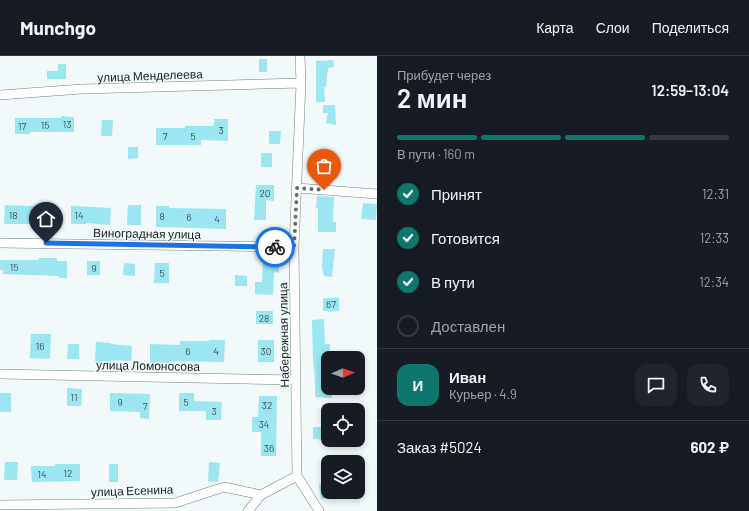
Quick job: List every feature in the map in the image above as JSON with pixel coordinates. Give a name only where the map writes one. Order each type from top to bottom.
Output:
[{"type":"street","name":"Набережная улица","points":[[297,476],[294,248],[301,83],[300,56]]},
{"type":"street","name":"улица Менделеева","points":[[0,95],[82,89],[301,83]]},
{"type":"street","points":[[297,188],[377,194]]},
{"type":"street","name":"Виноградная улица","points":[[0,243],[294,248]]},
{"type":"street","name":"улица Ломоносова","points":[[0,374],[295,380]]},
{"type":"street","points":[[248,511],[261,495],[297,476],[319,511]]},
{"type":"street","name":"улица Есенина","points":[[0,505],[175,503],[224,487],[261,495]]},
{"type":"building","points":[[259,59],[267,59],[267,72],[259,72]]},
{"type":"building","points":[[333,60],[334,67],[328,68],[326,87],[324,87],[325,102],[316,102],[316,61]]},
{"type":"building","points":[[58,64],[66,64],[66,79],[47,79],[47,71],[58,71]]},
{"type":"building","points":[[323,105],[335,105],[336,125],[326,123],[328,113],[323,113]]},
{"type":"building","points":[[61,116],[74,117],[74,132],[30,132],[30,134],[15,134],[15,118],[61,118]]},
{"type":"building","points":[[214,119],[228,119],[228,141],[201,140],[201,145],[156,145],[156,128],[214,126]]},
{"type":"building","points":[[102,120],[113,120],[112,136],[101,136]]},
{"type":"building","points":[[269,131],[281,131],[280,144],[269,144]]},
{"type":"building","points":[[128,147],[138,147],[138,158],[128,159]]},
{"type":"building","points":[[261,153],[272,153],[272,167],[261,167]]},
{"type":"building","points":[[317,168],[331,168],[331,178],[317,178]]},
{"type":"building","points":[[256,185],[274,185],[274,201],[266,200],[266,220],[254,220]]},
{"type":"building","points":[[317,196],[334,197],[333,222],[336,222],[336,232],[318,232],[318,208],[316,208]]},
{"type":"building","points":[[363,203],[377,204],[376,220],[361,219]]},
{"type":"building","points":[[5,205],[52,207],[52,224],[4,224]]},
{"type":"building","points":[[128,205],[141,205],[141,225],[127,225]]},
{"type":"building","points":[[71,206],[111,208],[110,225],[86,223],[71,224]]},
{"type":"building","points":[[156,206],[169,206],[169,208],[226,209],[226,229],[156,227]]},
{"type":"building","points":[[323,249],[335,249],[332,277],[324,276],[322,268]]},
{"type":"building","points":[[39,258],[57,258],[57,261],[67,261],[67,278],[59,278],[59,276],[3,274],[3,270],[0,270],[0,260],[39,260]]},
{"type":"building","points":[[263,258],[279,259],[279,273],[274,272],[273,295],[255,294],[255,282],[262,282]]},
{"type":"building","points":[[87,261],[100,261],[100,275],[87,275]]},
{"type":"building","points":[[124,263],[135,264],[135,276],[123,275]]},
{"type":"building","points":[[155,263],[169,263],[169,283],[154,283]]},
{"type":"building","points":[[235,275],[247,276],[247,286],[235,286]]},
{"type":"building","points":[[323,298],[339,298],[339,311],[323,311]]},
{"type":"building","points":[[256,311],[273,311],[273,324],[256,324]]},
{"type":"building","points":[[324,319],[325,344],[330,344],[330,351],[321,351],[321,395],[332,395],[332,398],[315,397],[312,320]]},
{"type":"building","points":[[31,334],[51,334],[50,359],[30,358]]},
{"type":"building","points":[[225,340],[224,362],[169,361],[169,365],[150,365],[150,344],[180,345],[180,341]]},
{"type":"building","points":[[258,340],[274,340],[274,362],[258,362]]},
{"type":"building","points":[[96,342],[132,346],[131,361],[111,360],[111,363],[95,362]]},
{"type":"building","points":[[68,344],[79,344],[79,359],[67,359]]},
{"type":"building","points":[[67,388],[82,389],[81,406],[67,406]]},
{"type":"building","points":[[0,393],[11,393],[11,412],[0,412]]},
{"type":"building","points":[[110,393],[150,394],[149,419],[140,418],[140,412],[110,411]]},
{"type":"building","points":[[179,393],[194,393],[194,401],[222,402],[221,420],[206,420],[206,411],[179,411]]},
{"type":"building","points":[[259,396],[277,396],[276,456],[261,456],[261,432],[252,432],[252,417],[258,417]]},
{"type":"building","points":[[313,427],[321,427],[321,440],[313,439]]},
{"type":"building","points":[[5,462],[18,462],[17,480],[4,480]]},
{"type":"building","points":[[209,462],[220,463],[218,482],[208,481]]},
{"type":"building","points":[[55,464],[80,464],[80,481],[32,482],[31,466],[55,466]]},
{"type":"building","points":[[109,464],[118,464],[118,482],[109,482]]},
{"type":"building","points":[[319,485],[321,485],[321,499]]},
{"type":"way so far","points":[[275,247],[294,248],[297,188],[324,190]]},
{"type":"route","points":[[46,243],[275,247]]}]
